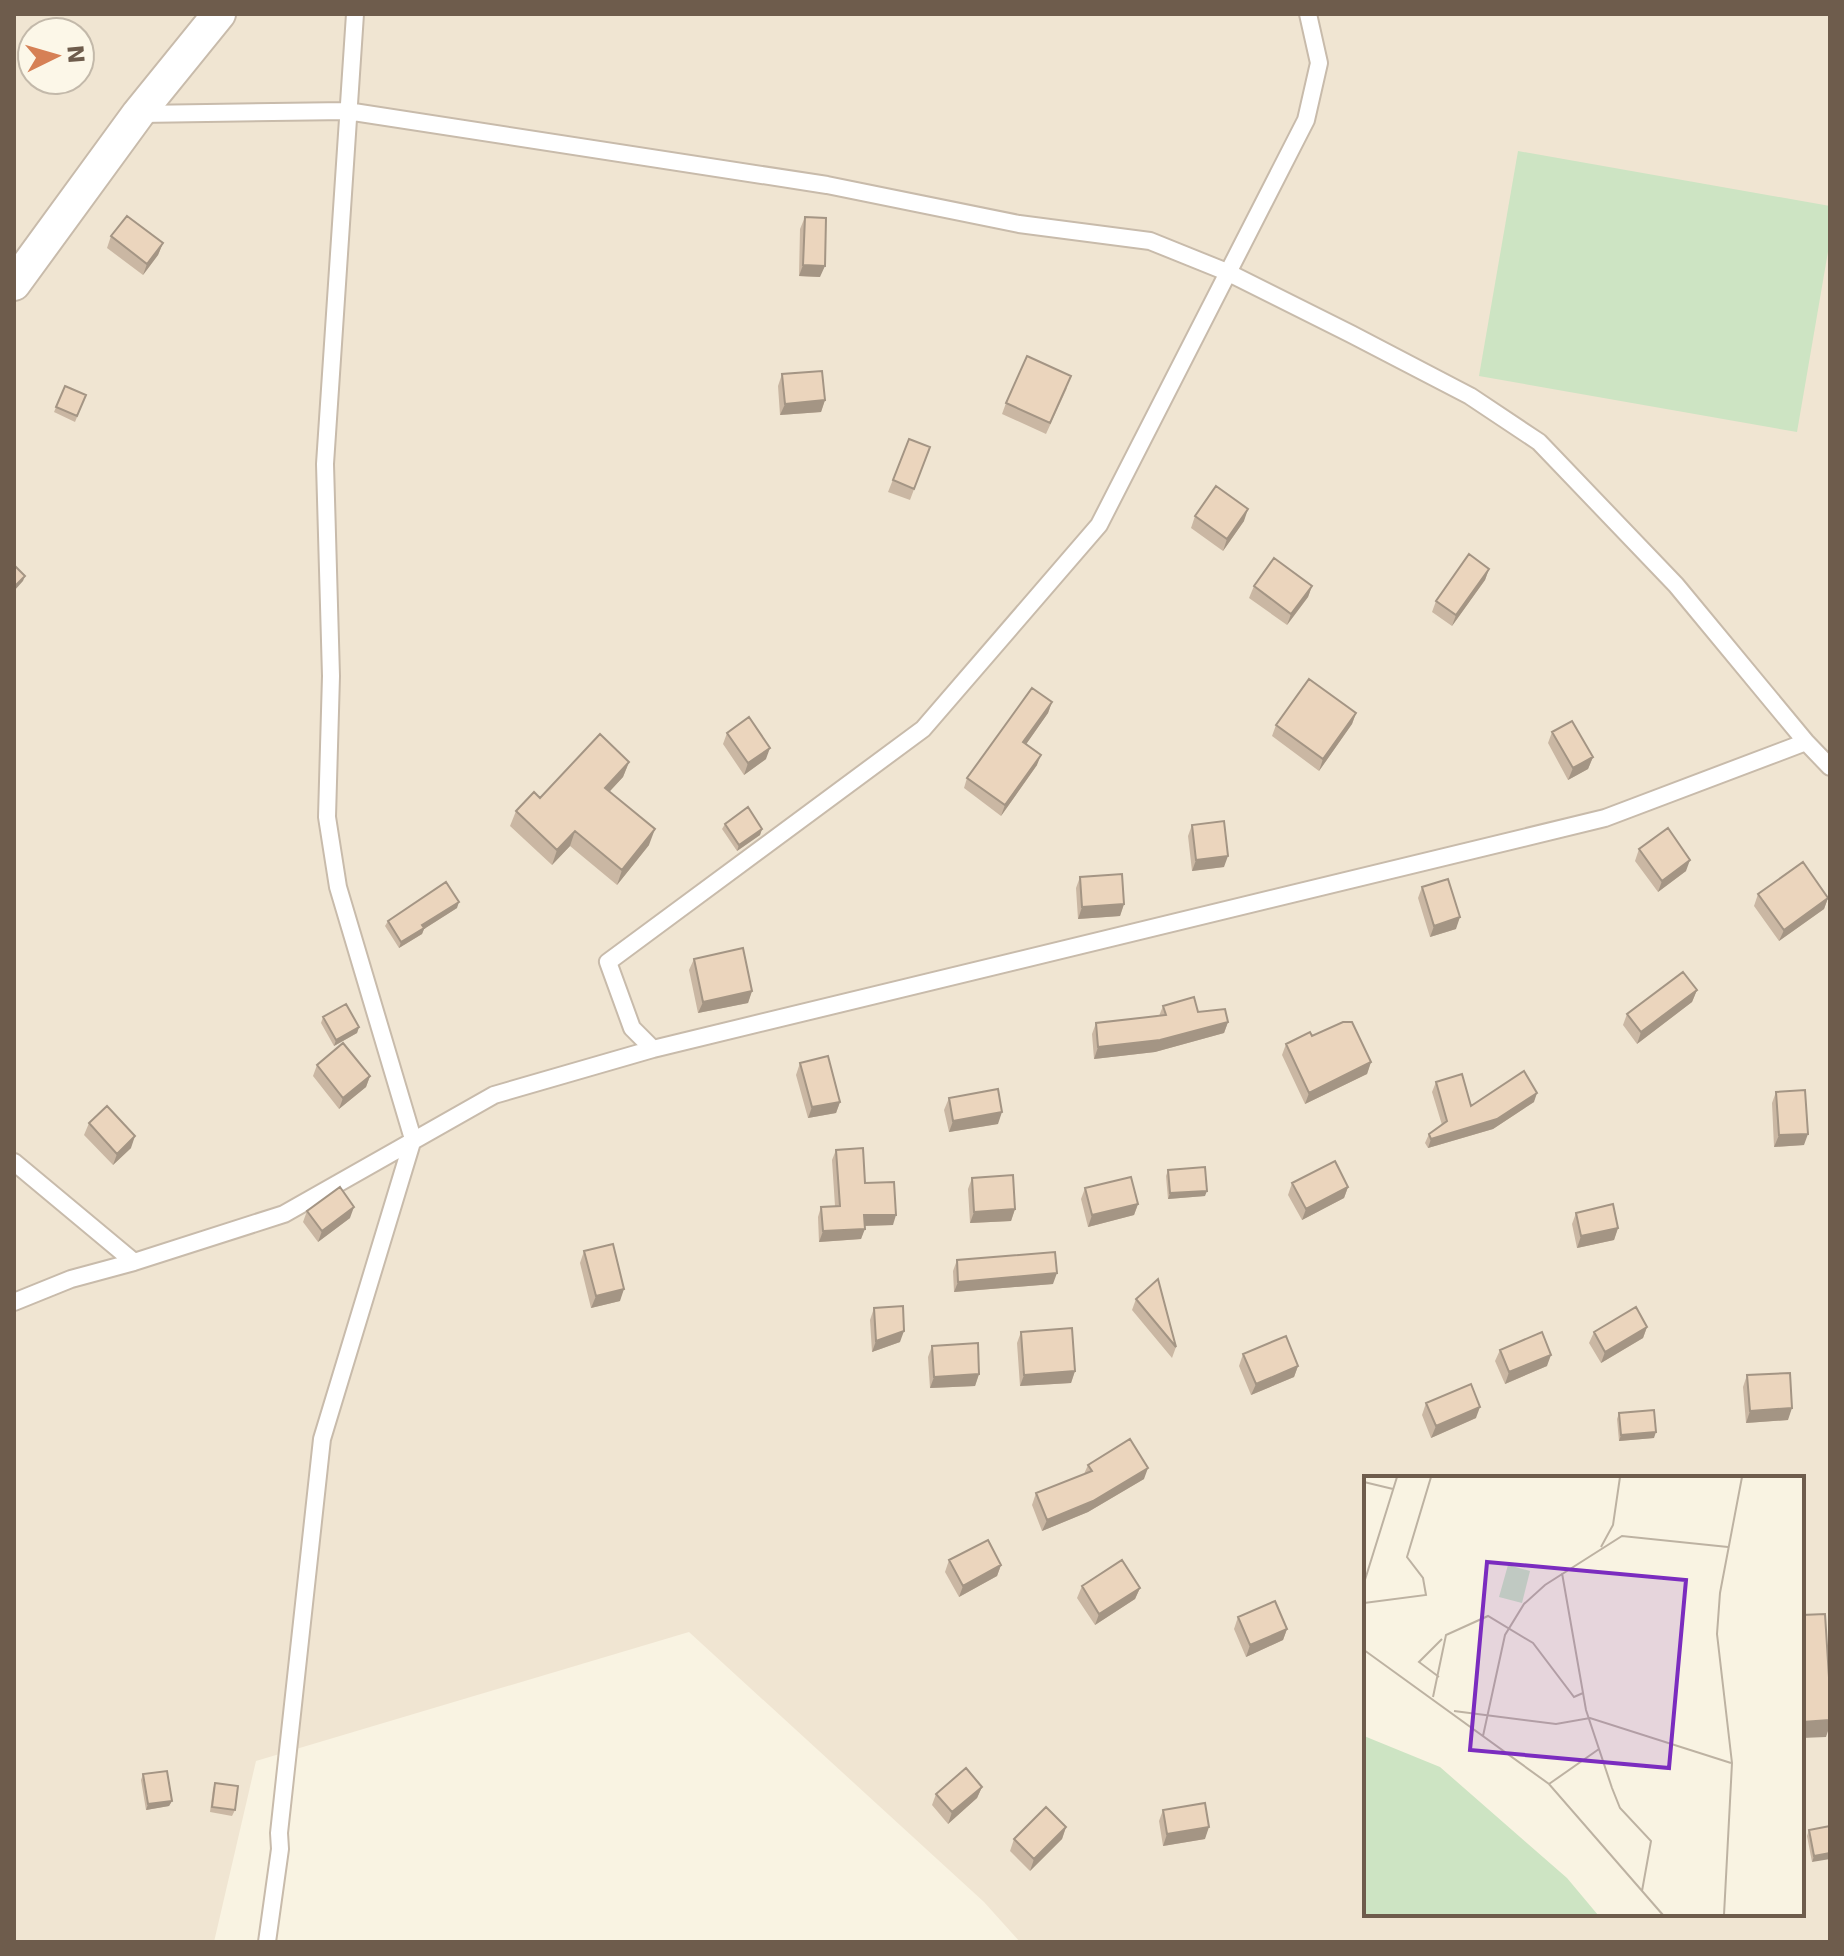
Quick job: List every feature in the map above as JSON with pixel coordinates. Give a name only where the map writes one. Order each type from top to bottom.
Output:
[{"type":"street","points":[[14,284],[138,114],[219,14]]},
{"type":"lane","points":[[267,1942],[280,1849],[279,1833],[322,1439],[413,1139],[338,887],[327,817],[331,676],[325,464],[355,14]]},
{"type":"lane","points":[[653,1049],[632,1028],[608,962],[923,729],[1099,525],[1306,120],[1319,63],[1308,14]]},
{"type":"lane","points":[[138,114],[347,111],[827,185],[1019,224],[1150,241],[1227,272],[1470,396],[1539,442],[1676,585],[1830,767]]},
{"type":"lane","points":[[14,1302],[71,1279],[284,1214],[494,1095],[653,1049],[1605,818],[1806,742]]},
{"type":"lane","points":[[14,1162],[134,1262]]},
{"type":"shaded area","points":[[14,14],[1830,14],[1830,1942],[1020,1942],[984,1902],[689,1632],[256,1761],[214,1942],[14,1942]]},
{"type":"green space","points":[[1518,151],[1830,206],[1830,240],[1797,432],[1479,376]]},
{"type":"building","points":[[127,216],[163,243],[147,264],[111,236]]},
{"type":"building","points":[[805,217],[826,218],[825,266],[803,265]]},
{"type":"building","points":[[1027,356],[1071,376],[1050,423],[1006,403]]},
{"type":"building","points":[[822,371],[825,400],[785,404],[782,374]]},
{"type":"building","points":[[65,386],[86,395],[77,416],[56,407]]},
{"type":"building","points":[[909,439],[930,447],[914,489],[893,480]]},
{"type":"building","points":[[1216,486],[1248,509],[1227,539],[1195,516]]},
{"type":"building","points":[[1469,554],[1489,569],[1456,615],[1436,601]]},
{"type":"building","points":[[1274,558],[1312,586],[1291,614],[1254,586]]},
{"type":"building","points":[[14,565],[25,576],[14,587]]},
{"type":"building","points":[[1309,679],[1356,713],[1323,759],[1276,725]]},
{"type":"building","points":[[1032,688],[1052,702],[1023,742],[1041,755],[1005,805],[967,778]]},
{"type":"building","points":[[749,717],[770,748],[748,763],[727,733]]},
{"type":"building","points":[[1572,721],[1593,757],[1573,768],[1552,732]]},
{"type":"building","points":[[600,734],[629,762],[605,788],[655,829],[622,870],[575,831],[557,850],[516,811],[534,792],[540,798]]},
{"type":"building","points":[[748,807],[762,829],[739,845],[725,824]]},
{"type":"building","points":[[1224,821],[1228,856],[1196,860],[1192,825]]},
{"type":"building","points":[[1668,828],[1690,860],[1662,881],[1639,849]]},
{"type":"building","points":[[1803,862],[1828,898],[1784,930],[1758,894]]},
{"type":"building","points":[[1122,874],[1124,904],[1082,907],[1080,877]]},
{"type":"building","points":[[1448,879],[1460,917],[1434,926],[1422,887]]},
{"type":"building","points":[[446,882],[459,902],[401,942],[388,921]]},
{"type":"building","points":[[743,948],[752,991],[703,1002],[694,959]]},
{"type":"building","points":[[1683,972],[1697,990],[1641,1032],[1627,1014]]},
{"type":"building","points":[[1194,997],[1198,1012],[1225,1009],[1228,1022],[1160,1040],[1098,1047],[1096,1023],[1166,1015],[1163,1006]]},
{"type":"building","points":[[346,1004],[359,1027],[336,1040],[323,1017]]},
{"type":"building","points":[[1343,1022],[1352,1022],[1371,1062],[1309,1093],[1286,1044],[1310,1032],[1312,1036]]},
{"type":"building","points":[[343,1043],[370,1076],[343,1098],[317,1065]]},
{"type":"building","points":[[828,1056],[840,1102],[812,1107],[800,1063]]},
{"type":"building","points":[[1524,1071],[1537,1093],[1497,1119],[1431,1139],[1429,1134],[1447,1121],[1436,1082],[1462,1074],[1471,1106]]},
{"type":"building","points":[[998,1089],[1002,1112],[953,1121],[949,1098]]},
{"type":"building","points":[[1805,1090],[1808,1134],[1779,1135],[1776,1092]]},
{"type":"building","points":[[107,1106],[135,1136],[117,1154],[89,1123]]},
{"type":"building","points":[[863,1148],[865,1183],[894,1182],[896,1215],[864,1215],[865,1229],[823,1231],[821,1207],[840,1206],[836,1150]]},
{"type":"building","points":[[1335,1161],[1348,1187],[1306,1209],[1292,1183]]},
{"type":"building","points":[[1205,1167],[1207,1191],[1170,1193],[1168,1170]]},
{"type":"building","points":[[1013,1175],[1015,1209],[974,1212],[972,1178]]},
{"type":"building","points":[[1131,1177],[1138,1204],[1092,1215],[1085,1188]]},
{"type":"building","points":[[340,1187],[354,1207],[322,1231],[307,1211]]},
{"type":"building","points":[[1613,1204],[1618,1228],[1581,1236],[1576,1213]]},
{"type":"building","points":[[613,1244],[624,1289],[596,1296],[584,1251]]},
{"type":"building","points":[[1055,1252],[1057,1273],[958,1282],[957,1260]]},
{"type":"building","points":[[1158,1279],[1176,1347],[1136,1299]]},
{"type":"building","points":[[903,1306],[904,1331],[876,1341],[874,1308]]},
{"type":"building","points":[[1636,1307],[1647,1327],[1605,1352],[1594,1332]]},
{"type":"building","points":[[1072,1328],[1075,1371],[1024,1375],[1021,1332]]},
{"type":"building","points":[[1542,1332],[1551,1355],[1509,1372],[1500,1350]]},
{"type":"building","points":[[1286,1336],[1298,1366],[1256,1384],[1243,1354]]},
{"type":"building","points":[[978,1343],[979,1374],[934,1377],[932,1346]]},
{"type":"building","points":[[1790,1373],[1792,1408],[1750,1411],[1747,1375]]},
{"type":"building","points":[[1471,1384],[1480,1407],[1436,1426],[1426,1403]]},
{"type":"building","points":[[1654,1410],[1656,1432],[1621,1435],[1619,1413]]},
{"type":"building","points":[[1130,1439],[1148,1468],[1093,1501],[1047,1520],[1036,1493],[1092,1471],[1088,1465]]},
{"type":"building","points":[[988,1540],[1001,1565],[963,1586],[949,1560]]},
{"type":"building","points":[[1122,1560],[1140,1588],[1099,1614],[1082,1586]]},
{"type":"building","points":[[1275,1601],[1287,1629],[1250,1645],[1238,1617]]},
{"type":"building","points":[[1825,1614],[1830,1720],[1804,1722],[1804,1615]]},
{"type":"building","points":[[966,1768],[982,1787],[952,1812],[936,1794]]},
{"type":"building","points":[[167,1771],[172,1801],[148,1804],[143,1774]]},
{"type":"building","points":[[215,1783],[238,1786],[235,1810],[212,1807]]},
{"type":"building","points":[[1205,1803],[1209,1827],[1167,1834],[1163,1810]]},
{"type":"building","points":[[1046,1807],[1066,1827],[1034,1859],[1014,1839]]},
{"type":"building","points":[[1830,1826],[1830,1853],[1814,1856],[1809,1830]]}]
